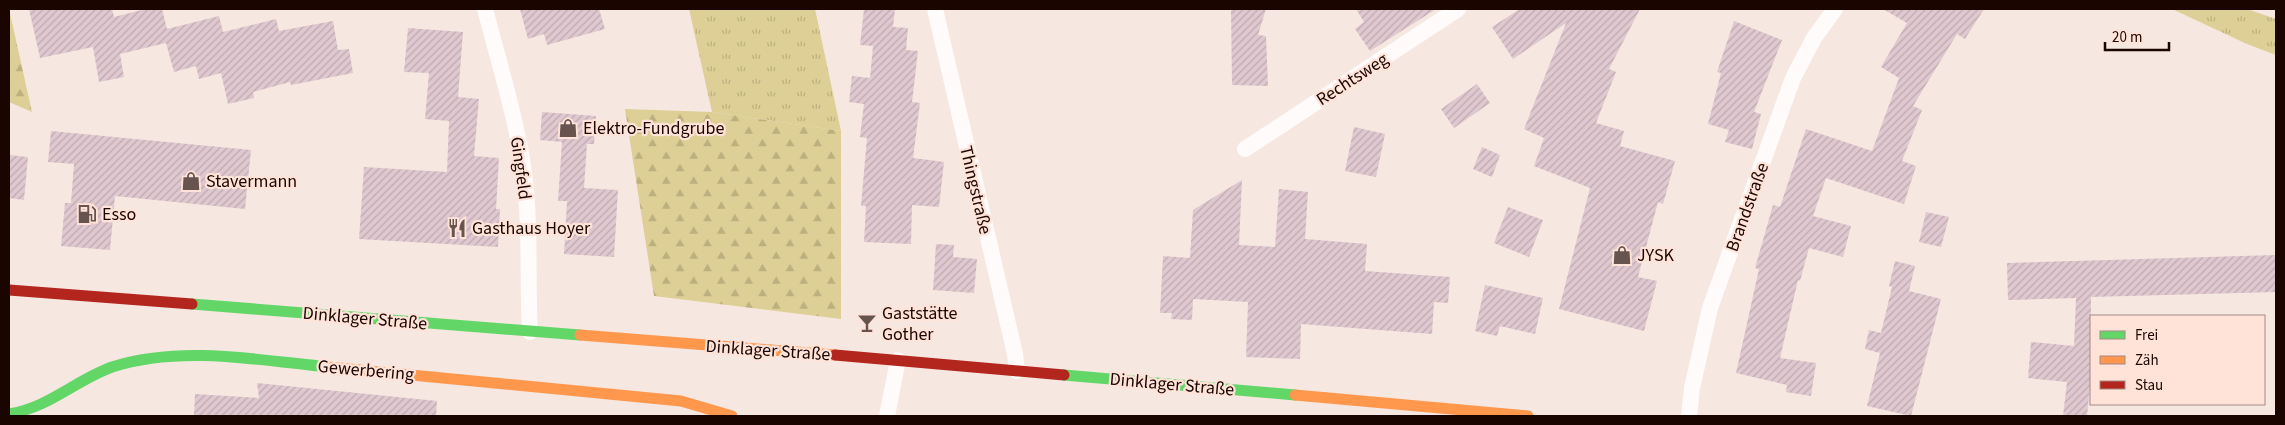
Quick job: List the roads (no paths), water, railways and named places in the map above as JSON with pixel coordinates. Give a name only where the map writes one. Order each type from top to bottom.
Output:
[{"type":"main road","name":"Dinklager Straße","points":[[9,290],[898,360],[1528,416]]},
{"type":"main road","name":"Gewerbering","points":[[9,414],[29,412],[98,373],[136,361],[172,356],[211,356],[613,393],[681,401],[732,416]]},
{"type":"street","name":"Gingfeld","points":[[485,9],[518,139],[524,174],[530,332]]},
{"type":"street","name":"Thingstraße","points":[[935,9],[1015,354],[1017,370]]},
{"type":"street","name":"Rechtsweg","points":[[1245,149],[1458,9]]},
{"type":"street","name":"Brandstraße","points":[[1689,416],[1692,388],[1710,308],[1793,78],[1814,38],[1835,9]]},
{"type":"street","points":[[887,416],[898,360]]},
{"type":"place","name":"Elektro-Fundgrube","points":[[568,128]]},
{"type":"place","name":"Stavermann","points":[[191,181]]},
{"type":"place","name":"Esso","points":[[87,214]]},
{"type":"place","name":"Gasthaus Hoyer","points":[[457,228]]},
{"type":"place","name":"JYSK","points":[[1622,255]]},
{"type":"place","name":"Gaststätte Gother","points":[[867,323]]}]
